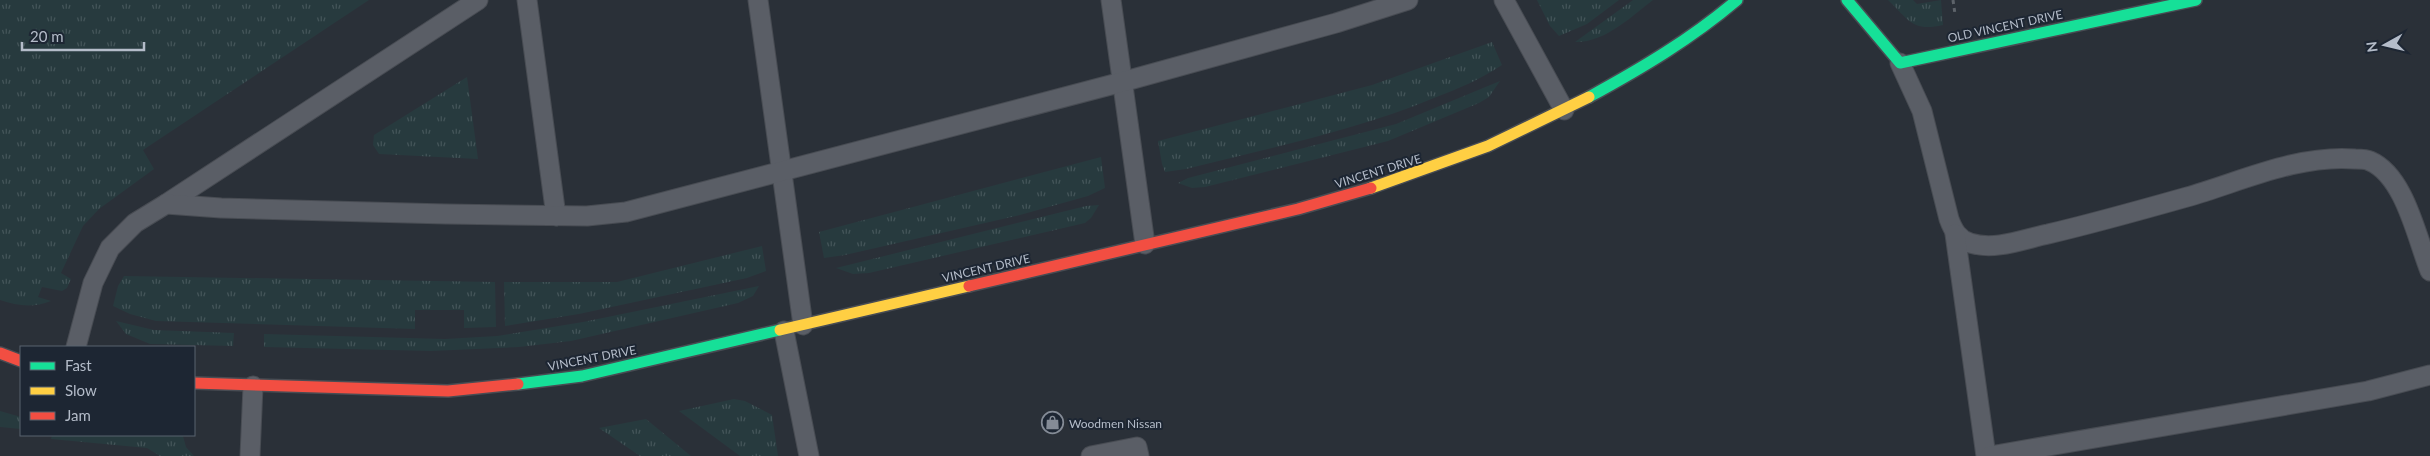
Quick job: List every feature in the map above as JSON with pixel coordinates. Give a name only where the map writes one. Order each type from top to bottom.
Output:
[{"type":"street","name":"VINCENT DRIVE","points":[[195,383],[448,391],[491,388],[582,376],[784,331],[1298,209],[1388,183],[1488,146],[1564,110],[1653,62],[1708,25],[1738,0]]},
{"type":"street","points":[[1848,0],[1900,62]]},
{"type":"street","name":"OLD VINCENT DRIVE","points":[[1900,62],[2196,0]]},
{"type":"street","points":[[0,353],[20,360]]},
{"type":"lane","points":[[76,346],[93,283],[110,248],[135,223],[478,0]]},
{"type":"lane","points":[[527,0],[556,216]]},
{"type":"lane","points":[[758,0],[803,325]]},
{"type":"lane","points":[[1111,0],[1145,244]]},
{"type":"lane","points":[[166,204],[330,212],[556,216],[598,216],[626,212],[1122,82],[1336,23],[1408,0]]},
{"type":"lane","points":[[1504,0],[1564,110]]},
{"type":"lane","points":[[1900,62],[1922,112],[1946,211],[1955,234],[1986,456]]},
{"type":"lane","points":[[1955,234],[1970,243],[1994,246],[2093,223],[2296,165],[2321,160],[2347,158],[2370,160],[2390,176],[2404,200],[2430,271]]},
{"type":"lane","points":[[784,331],[809,456]]},
{"type":"lane","points":[[1990,456],[2368,391],[2430,376]]},
{"type":"lane","points":[[250,456],[253,386]]},
{"type":"lane","points":[[1091,456],[1137,447],[1139,456]]},
{"type":"green space","points":[[0,0],[369,0],[143,150],[154,169],[99,209],[83,226],[61,273],[71,279],[67,288],[62,291],[42,287],[38,297],[51,301],[38,305],[26,305],[0,300]]},
{"type":"green space","points":[[1537,0],[1619,0],[1587,24],[1559,36],[1550,26]]},
{"type":"green space","points":[[1633,0],[1653,0],[1607,34],[1586,41],[1575,42]]},
{"type":"green space","points":[[1888,0],[1913,0],[1917,4],[1941,0],[1943,25],[1924,27],[1912,23]]},
{"type":"green space","points":[[1492,42],[1502,65],[1478,79],[1443,95],[1404,110],[1343,129],[1186,169],[1165,172],[1158,141],[1372,85]]},
{"type":"green space","points":[[467,77],[478,159],[379,154],[373,145],[374,135]]},
{"type":"green space","points":[[1500,81],[1489,97],[1479,103],[1388,141],[1205,187],[1192,188],[1178,183],[1188,178],[1396,124]]},
{"type":"green space","points":[[1101,157],[1105,188],[1088,196],[1020,215],[845,255],[824,258],[819,232]]},
{"type":"green space","points":[[1099,205],[1091,218],[1085,223],[869,273],[853,274],[836,268],[1086,206]]},
{"type":"green space","points":[[762,246],[766,271],[747,278],[579,314],[505,326],[504,282],[617,282]]},
{"type":"green space","points":[[124,276],[495,282],[496,327],[464,328],[464,310],[415,310],[415,329],[156,321],[130,314],[113,306],[118,286]]},
{"type":"green space","points":[[759,286],[753,296],[738,303],[571,341],[519,347],[431,351],[264,347],[264,334],[445,339],[497,336],[583,322]]},
{"type":"green space","points":[[116,321],[154,330],[234,333],[233,346],[150,344],[126,334]]},
{"type":"green space","points":[[734,399],[745,401],[772,415],[778,456],[740,456],[679,411]]},
{"type":"green space","points":[[0,411],[20,417],[20,429],[0,427]]},
{"type":"green space","points":[[646,419],[691,456],[640,456],[599,428]]},
{"type":"green space","points":[[52,436],[183,436],[186,447],[194,456],[160,456],[147,448],[51,439]]},
{"type":"traffic: fast","points":[[1589,97],[1666,52],[1702,28],[1737,0]]},
{"type":"traffic: fast","points":[[1847,0],[1900,63],[2196,0]]},
{"type":"traffic: fast","points":[[518,384],[582,376],[780,330]]},
{"type":"traffic: slow","points":[[1371,188],[1488,146],[1589,97]]},
{"type":"traffic: slow","points":[[780,330],[969,286]]},
{"type":"traffic: jam","points":[[969,286],[1298,209],[1371,188]]},
{"type":"traffic: jam","points":[[0,353],[20,361]]},
{"type":"traffic: jam","points":[[195,383],[448,391],[518,384]]},
{"type":"place","name":"Woodmen Nissan","points":[[1053,423]]}]
